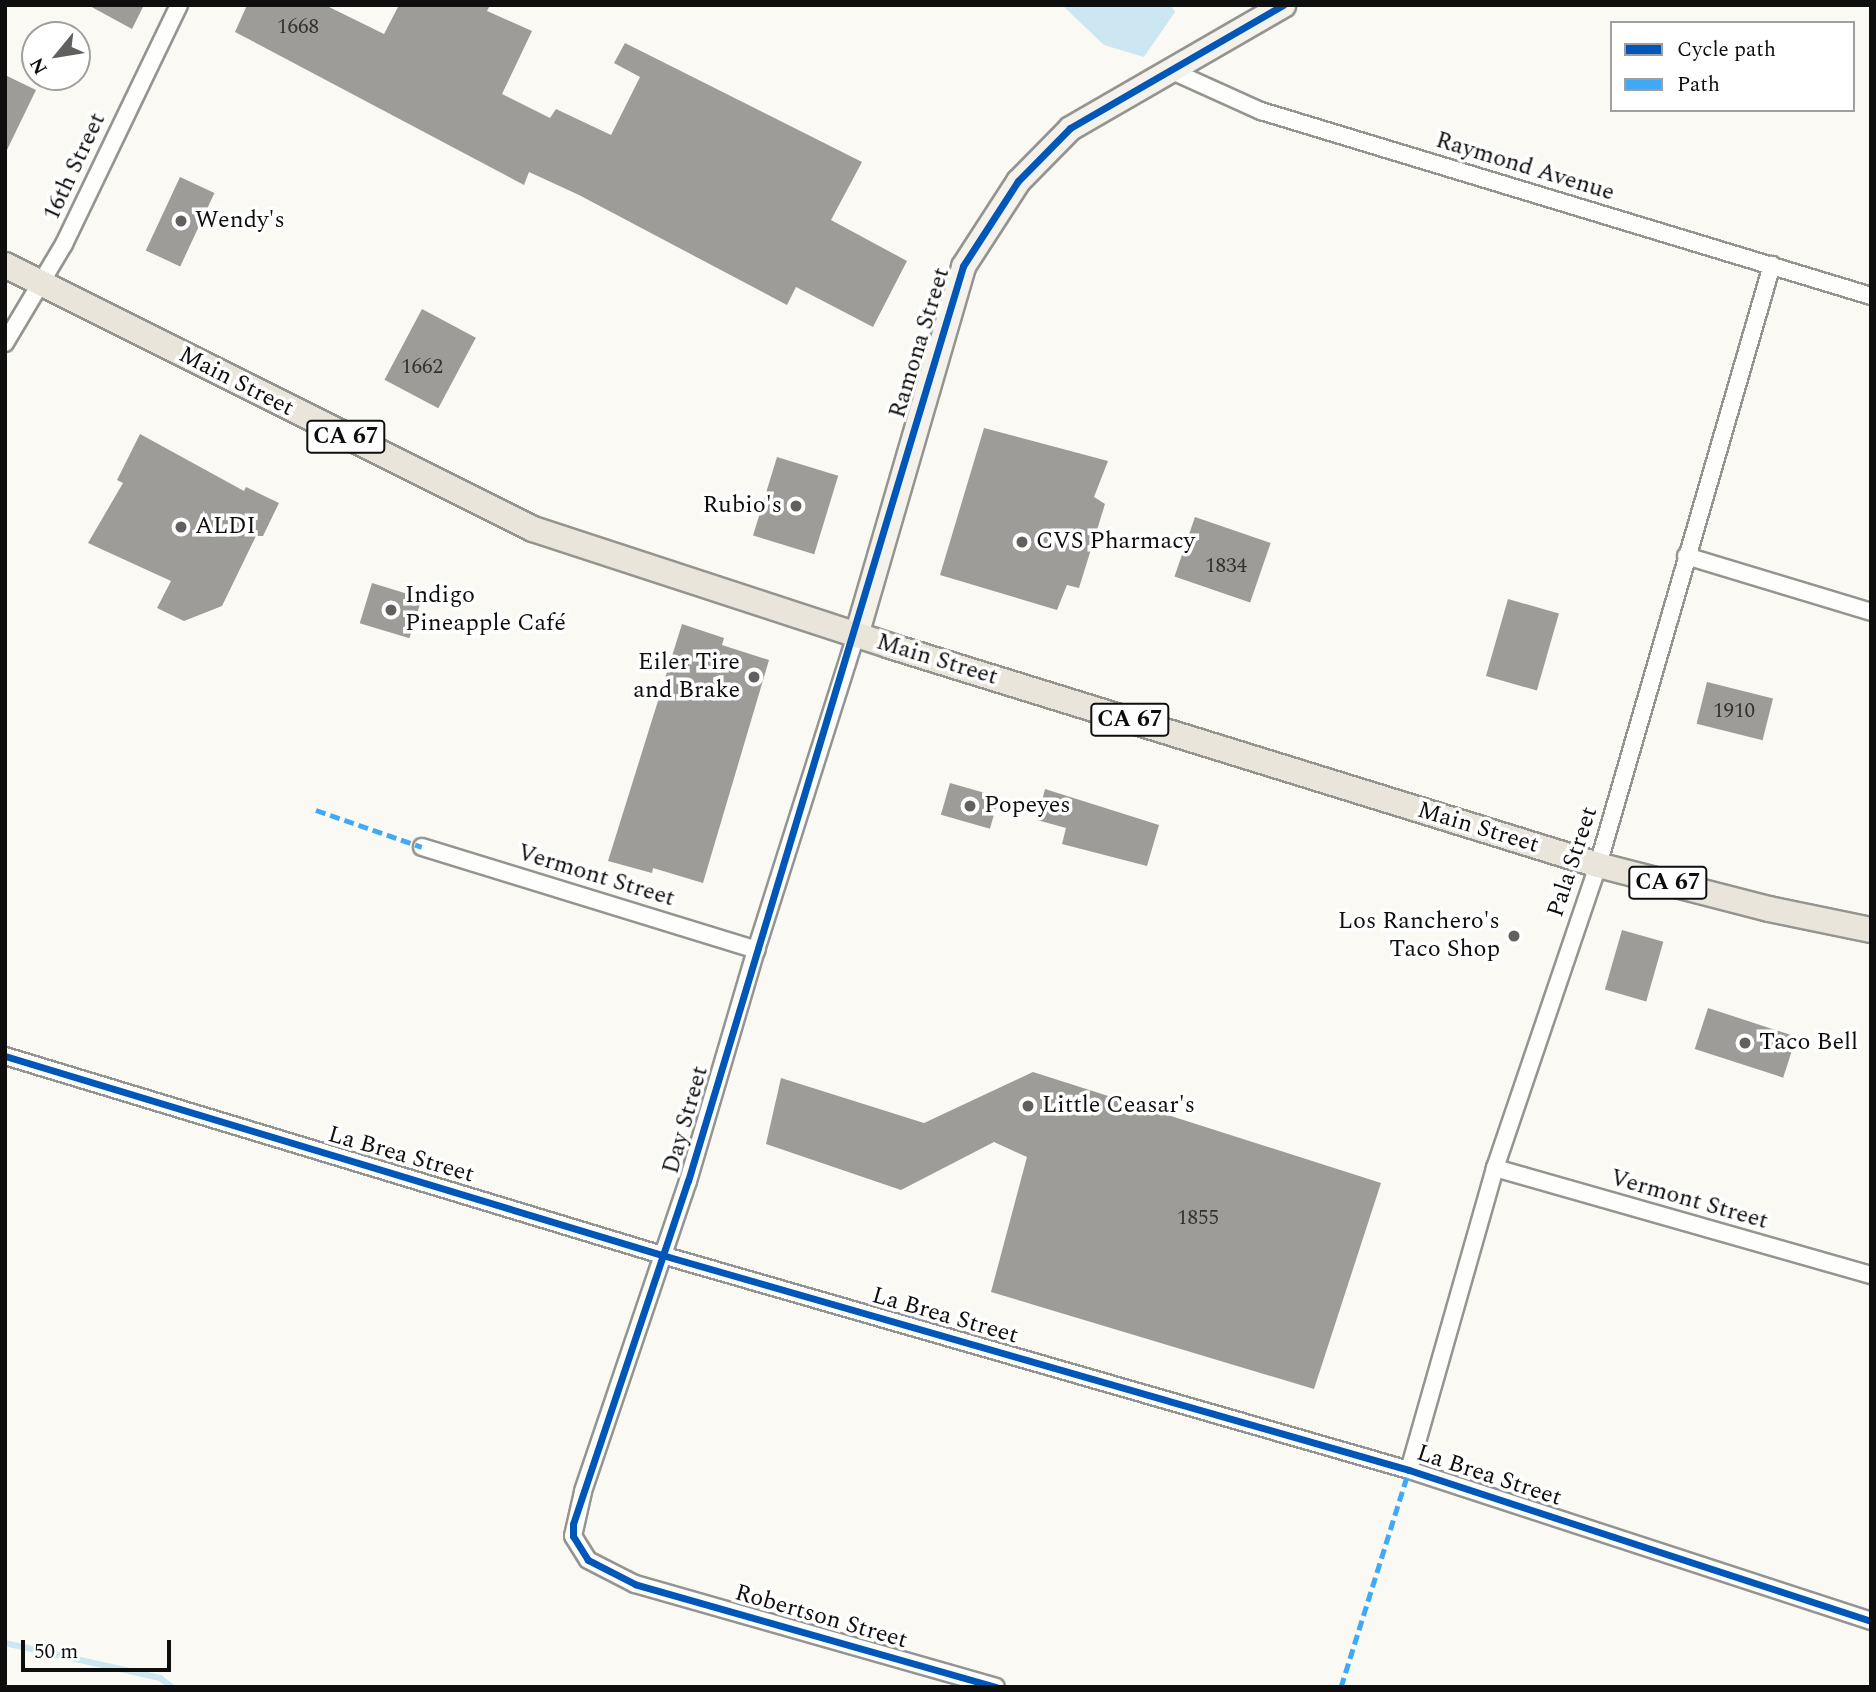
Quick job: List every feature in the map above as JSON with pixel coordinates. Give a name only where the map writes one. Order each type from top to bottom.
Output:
[{"type":"main road","name":"Ramona Street","points":[[856,635],[963,266],[1018,181],[1070,128],[1283,5]]},
{"type":"main road","name":"Main Street","points":[[5,265],[533,529],[856,635],[1598,865],[1769,909],[1871,930]]},
{"type":"street","name":"16th Street","points":[[5,343],[38,282],[64,244],[179,5]]},
{"type":"street","name":"Raymond Avenue","points":[[1170,70],[1261,111],[1871,296]]},
{"type":"street","name":"Pala Street","points":[[1409,1470],[1495,1168],[1598,865],[1772,265]]},
{"type":"street","points":[[1686,556],[1871,612]]},
{"type":"street","name":"Day Street","points":[[635,1584],[588,1560],[573,1536],[573,1524],[662,1255],[755,950],[856,635]]},
{"type":"street","name":"Vermont Street","points":[[422,848],[755,950]]},
{"type":"street","name":"La Brea Street","points":[[5,1056],[662,1255],[1409,1470],[1871,1621]]},
{"type":"street","name":"Vermont Street","points":[[1495,1168],[1871,1275]]},
{"type":"street","name":"Robertson Street","points":[[635,1584],[996,1687]]},
{"type":"water","points":[[1062,5],[1171,5],[1175,12],[1144,57],[1104,45]]},
{"type":"building","points":[[88,5],[144,5],[132,29]]},
{"type":"building","points":[[247,5],[325,5],[384,34],[399,5],[490,5],[487,11],[532,31],[502,94],[550,118],[556,109],[611,135],[640,77],[614,63],[625,43],[862,162],[831,220],[907,261],[873,327],[796,287],[787,305],[579,195],[529,172],[524,185],[235,32]]},
{"type":"building","points":[[5,75],[21,83],[21,91],[36,91],[5,154]]},
{"type":"building","points":[[180,177],[214,193],[180,266],[146,250]]},
{"type":"building","points":[[422,309],[476,338],[438,408],[384,380]]},
{"type":"building","name":"CVS Pharmacy","points":[[984,428],[1108,461],[1094,497],[1105,504],[1079,588],[1067,585],[1057,610],[940,575]]},
{"type":"building","name":"ALDI","points":[[140,434],[244,491],[246,487],[279,503],[263,536],[256,536],[222,606],[184,621],[157,608],[171,581],[88,543],[123,483],[117,480]]},
{"type":"building","name":"Rubio's","points":[[777,457],[838,476],[814,554],[753,535]]},
{"type":"building","points":[[1195,517],[1271,543],[1250,603],[1174,577]]},
{"type":"building","name":"Indigo Pineapple Café","points":[[372,583],[422,598],[409,638],[360,623]]},
{"type":"building","points":[[1508,599],[1559,614],[1537,691],[1486,676]]},
{"type":"building","points":[[682,624],[724,638],[722,645],[769,660],[703,883],[653,868],[652,873],[608,861]]},
{"type":"building","points":[[1707,682],[1773,698],[1763,740],[1697,724]]},
{"type":"building","name":"Popeyes","points":[[950,783],[999,797],[990,829],[941,815]]},
{"type":"building","points":[[1045,789],[1159,825],[1147,866],[1062,844],[1066,828],[1037,820]]},
{"type":"building","points":[[1622,930],[1663,942],[1646,1001],[1605,990]]},
{"type":"building","name":"Taco Bell","points":[[1708,1008],[1796,1037],[1783,1078],[1695,1049]]},
{"type":"building","points":[[1033,1072],[1381,1183],[1314,1389],[991,1292],[1027,1157],[994,1142],[901,1190],[766,1144],[781,1078],[924,1123]]},
{"type":"waterway","points":[[5,1643],[160,1678],[172,1687]]},
{"type":"marked path","points":[[316,810],[422,847]]},
{"type":"marked path","points":[[1341,1687],[1409,1470]]},
{"type":"cycle path","points":[[996,1687],[635,1584],[588,1560],[573,1536],[573,1524],[688,1181],[963,266],[1018,181],[1070,128],[1283,5]]},
{"type":"cycle path","points":[[5,1056],[662,1255],[1409,1470],[1871,1621]]},
{"type":"place","name":"Wendy's","points":[[181,221]]},
{"type":"place","name":"Rubio's","points":[[796,506]]},
{"type":"place","name":"ALDI","points":[[181,527]]},
{"type":"place","name":"CVS Pharmacy","points":[[1022,542]]},
{"type":"place","name":"Indigo Pineapple Café","points":[[391,610]]},
{"type":"place","name":"Eiler Tire and Brake","points":[[754,677]]},
{"type":"place","name":"Popeyes","points":[[970,806]]},
{"type":"place","name":"Los Ranchero's Taco Shop","points":[[1514,936]]},
{"type":"place","name":"Taco Bell","points":[[1745,1043]]},
{"type":"place","name":"Little Ceasar's","points":[[1028,1106]]}]
